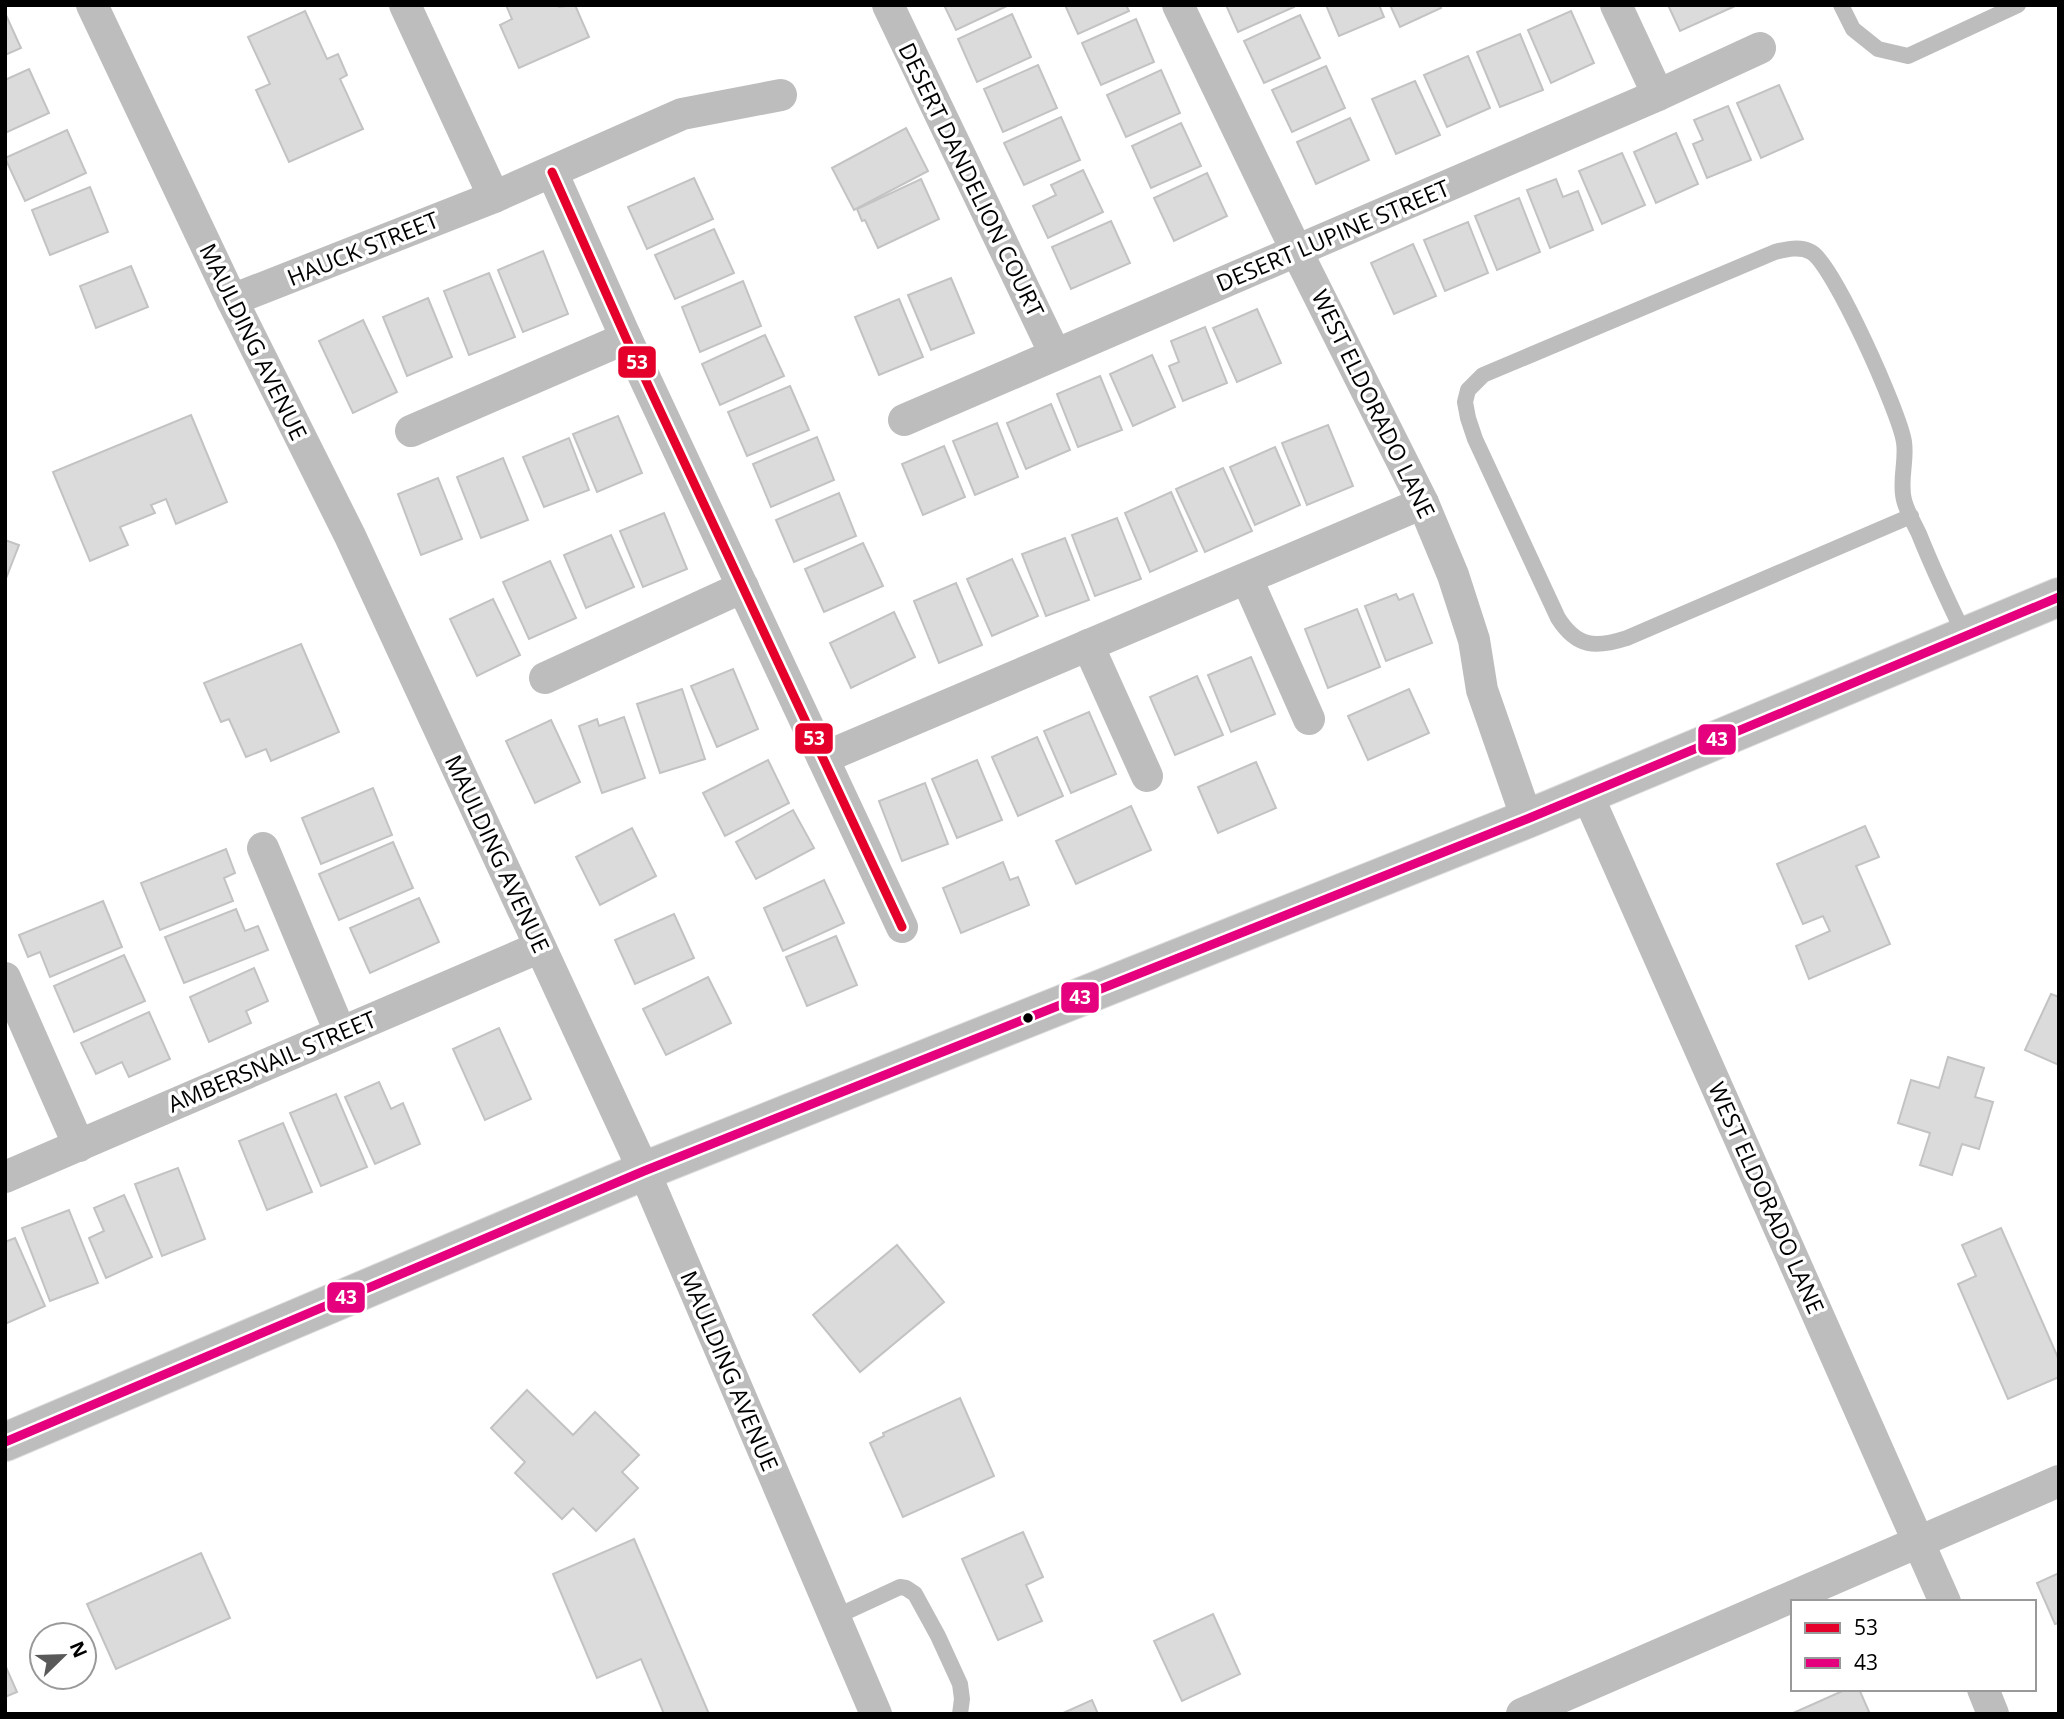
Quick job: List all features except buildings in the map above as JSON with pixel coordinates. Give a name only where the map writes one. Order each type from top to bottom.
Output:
[{"type":"main road","points":[[5,1442],[644,1171],[1527,819],[2059,597]]},
{"type":"street","name":"MAULDING AVENUE","points":[[92,5],[232,300],[350,536],[644,1171],[876,1714]]},
{"type":"street","points":[[405,5],[494,197]]},
{"type":"street","name":"DESERT DANDELION COURT","points":[[888,5],[1055,354]]},
{"type":"street","name":"WEST ELDORADO LANE","points":[[1178,5],[1297,252],[1423,503],[1453,575],[1474,640],[1482,690],[1527,819]]},
{"type":"street","points":[[1616,5],[1658,95]]},
{"type":"street","name":"DESERT LUPINE STREET","points":[[904,420],[1297,252],[1760,48]]},
{"type":"street","name":"HAUCK STREET","points":[[232,300],[494,197],[682,114],[781,95]]},
{"type":"street","points":[[552,172],[626,338],[902,927]]},
{"type":"street","points":[[411,431],[626,338]]},
{"type":"street","points":[[823,758],[1423,503]]},
{"type":"street","points":[[1247,579],[1309,719]]},
{"type":"street","points":[[545,678],[743,587]]},
{"type":"street","points":[[1088,645],[1147,776]]},
{"type":"street","name":"WEST ELDORADO LANE","points":[[1587,794],[1944,1600]]},
{"type":"street","points":[[263,848],[340,1032]]},
{"type":"street","name":"AMBERSNAIL STREET","points":[[5,1177],[540,947]]},
{"type":"street","points":[[5,978],[79,1146]]},
{"type":"street","points":[[1521,1714],[2059,1481]]},
{"type":"street","points":[[1984,1691],[1993,1714]]},
{"type":"lane","points":[[1841,5],[1853,29],[1878,49],[1908,55],[2018,5]]},
{"type":"lane","points":[[1911,516],[1627,638],[1597,646],[1569,633],[1558,618],[1475,439],[1465,402],[1468,390],[1483,375],[1775,251],[1794,248],[1811,252],[1820,259],[1837,285],[1898,418],[1904,443],[1904,501],[1911,516],[1965,636]]},
{"type":"lane","points":[[833,1618],[900,1587],[915,1594],[960,1684],[960,1714]]},
{"type":"transit line","name":"53","points":[[552,172],[626,338],[902,927]]},
{"type":"transit line","name":"43","points":[[5,1442],[644,1171],[1527,819],[2059,597]]}]
